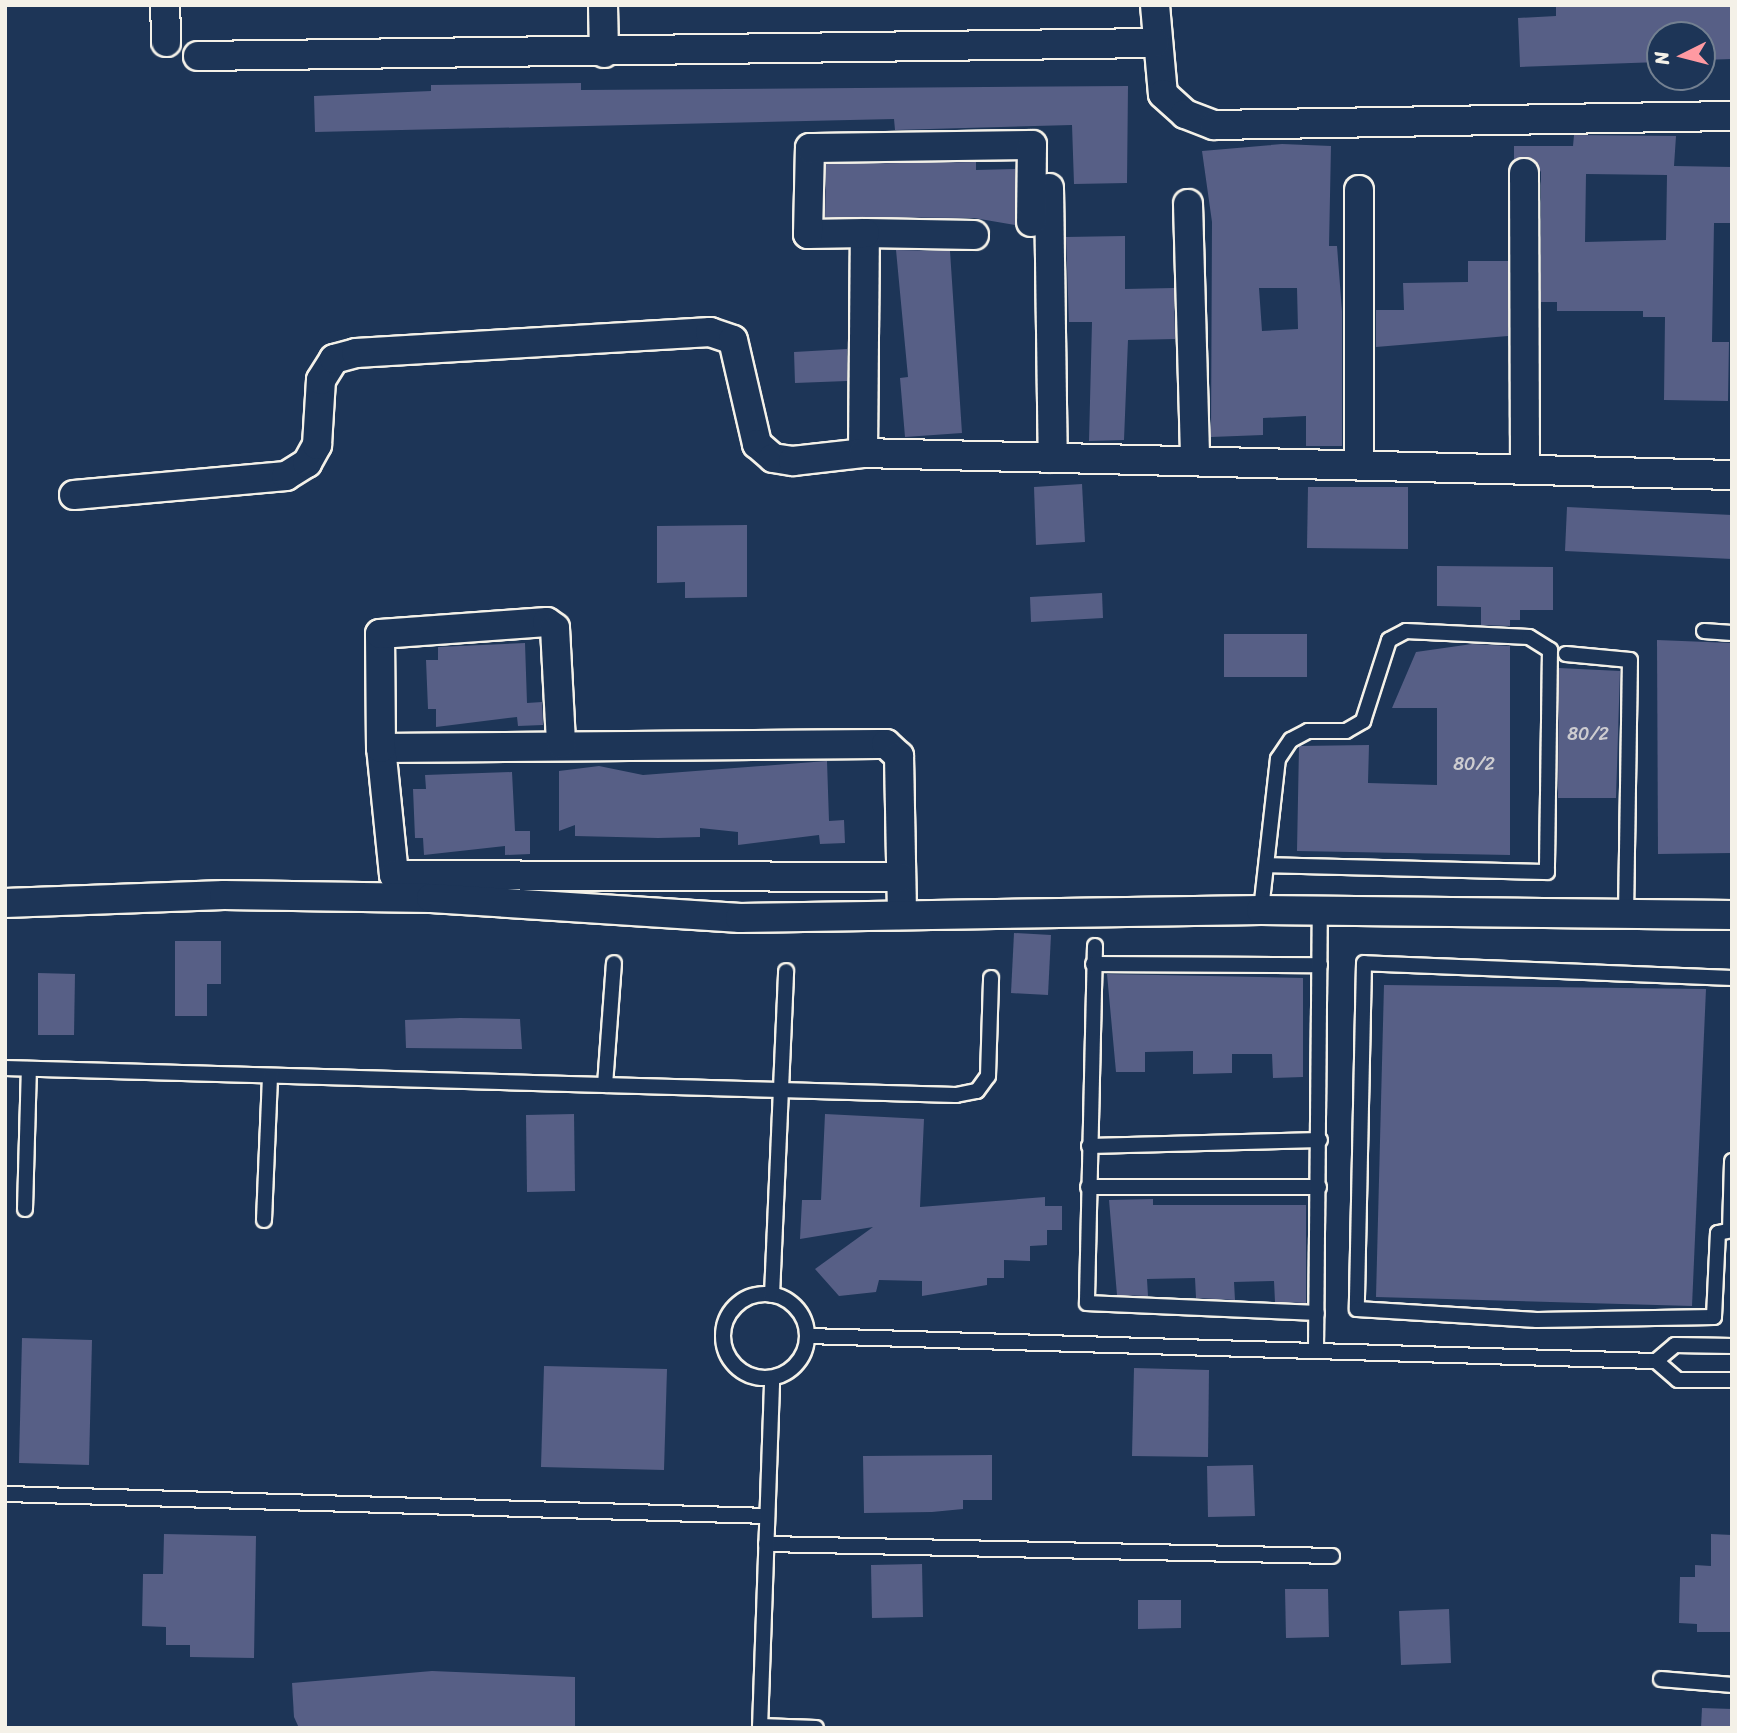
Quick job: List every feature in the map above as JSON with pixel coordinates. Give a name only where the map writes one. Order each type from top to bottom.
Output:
[{"type":"street","points":[[165,5],[166,42]]},
{"type":"street","points":[[603,5],[604,53]]},
{"type":"street","points":[[1155,5],[1155,43],[1163,94],[1185,114],[1214,125],[1732,116]]},
{"type":"street","points":[[198,56],[604,53],[1155,43]]},
{"type":"street","points":[[974,235],[808,234],[810,148],[1032,145],[1031,222]]},
{"type":"street","points":[[1524,173],[1525,470]]},
{"type":"street","points":[[1049,188],[1053,458]]},
{"type":"street","points":[[1359,190],[1359,465]]},
{"type":"street","points":[[1188,204],[1195,461]]},
{"type":"street","points":[[863,453],[864,233]]},
{"type":"street","points":[[74,495],[286,476],[307,463],[317,445],[321,380],[334,359],[345,356],[710,332],[733,340],[757,444],[773,458],[863,453],[1732,475]]},
{"type":"street","points":[[394,876],[381,748],[380,635],[539,620],[555,628],[561,744]]},
{"type":"street","points":[[381,748],[561,744],[868,744],[896,747],[899,756],[902,915]]},
{"type":"street","points":[[394,876],[901,877]]},
{"type":"street","points":[[394,876],[431,898]]},
{"type":"street","points":[[5,903],[224,895],[431,898],[740,918],[1261,910],[1732,915]]},
{"type":"lane","points":[[1261,910],[1278,759],[1291,740],[1308,731],[1346,732],[1363,721],[1389,640],[1406,631],[1528,637],[1550,650],[1547,872],[1268,865]]},
{"type":"lane","points":[[1704,631],[1732,633]]},
{"type":"lane","points":[[1566,654],[1630,660],[1626,914]]},
{"type":"lane","points":[[1316,1349],[1320,912]]},
{"type":"lane","points":[[1095,946],[1087,1303],[1317,1313]]},
{"type":"lane","points":[[1732,978],[1364,963],[1357,1310],[1537,1320],[1714,1317],[1718,1233],[1731,1230],[1732,1161]]},
{"type":"lane","points":[[605,1085],[614,964]]},
{"type":"lane","points":[[1093,964],[1320,965]]},
{"type":"lane","points":[[772,1295],[786,971]]},
{"type":"lane","points":[[5,1068],[780,1090],[977,1091],[988,1076],[991,978]]},
{"type":"lane","points":[[25,1209],[29,1069]]},
{"type":"lane","points":[[264,1220],[270,1076]]},
{"type":"lane","points":[[1089,1146],[1320,1140]]},
{"type":"lane","points":[[1088,1187],[1319,1187]]},
{"type":"lane","points":[[772,1295],[797,1309],[807,1336],[797,1363],[772,1378],[744,1373],[733,1364],[723,1337],[729,1316],[744,1300],[772,1295]]},
{"type":"lane","points":[[807,1336],[1656,1361],[1678,1380],[1732,1380]]},
{"type":"lane","points":[[1656,1361],[1675,1345],[1732,1346]]},
{"type":"lane","points":[[772,1378],[760,1727],[816,1728]]},
{"type":"lane","points":[[5,1494],[767,1516]]},
{"type":"lane","points":[[766,1544],[1332,1556]]},
{"type":"lane","points":[[1661,1679],[1732,1685]]},
{"type":"building","points":[[1556,5],[1732,5],[1732,59],[1716,60],[1716,21],[1646,21],[1646,62],[1520,67],[1518,18],[1556,16]]},
{"type":"building","points":[[581,83],[581,90],[1128,86],[1127,183],[1074,184],[1072,125],[895,130],[894,119],[315,132],[314,96],[431,91],[431,85]]},
{"type":"building","points":[[1574,135],[1676,136],[1674,166],[1732,167],[1731,223],[1714,223],[1712,342],[1729,342],[1728,401],[1664,400],[1665,317],[1643,317],[1643,311],[1557,311],[1557,302],[1541,302],[1541,172],[1532,158],[1514,160],[1514,146],[1573,146]],"holes":[[[1586,174],[1667,175],[1666,240],[1585,242]]]},
{"type":"building","points":[[1282,144],[1331,146],[1329,246],[1337,246],[1342,311],[1342,446],[1306,446],[1306,416],[1263,418],[1263,435],[1211,437],[1212,222],[1202,151]],"holes":[[[1259,288],[1297,288],[1298,329],[1262,331]]]},
{"type":"building","points":[[976,162],[976,170],[1015,169],[1015,225],[974,218],[825,217],[826,164]]},
{"type":"building","points":[[1125,236],[1125,289],[1174,288],[1175,339],[1128,340],[1124,440],[1089,441],[1092,322],[1069,322],[1066,237]]},
{"type":"building","points":[[896,250],[950,251],[962,433],[905,437],[900,378],[908,377]]},
{"type":"building","points":[[1468,261],[1508,261],[1508,336],[1376,347],[1376,310],[1404,310],[1403,283],[1468,282]]},
{"type":"building","points":[[847,349],[847,381],[795,383],[794,352]]},
{"type":"building","points":[[1082,484],[1085,542],[1036,545],[1034,487]]},
{"type":"building","points":[[1308,487],[1408,487],[1408,549],[1307,548]]},
{"type":"building","points":[[1567,507],[1732,515],[1732,559],[1565,551]]},
{"type":"building","points":[[747,525],[747,597],[685,598],[685,582],[657,583],[657,526]]},
{"type":"building","points":[[1437,566],[1553,567],[1553,610],[1520,610],[1520,620],[1510,620],[1510,626],[1481,625],[1481,607],[1437,606]]},
{"type":"building","points":[[1102,593],[1103,618],[1031,622],[1030,597]]},
{"type":"building","points":[[1224,634],[1307,634],[1307,677],[1224,677]]},
{"type":"building","points":[[1657,640],[1732,643],[1732,853],[1658,854]]},
{"type":"building","points":[[525,643],[527,703],[542,702],[543,725],[518,726],[517,717],[436,727],[436,709],[428,709],[426,660],[438,660],[438,647]]},
{"type":"building","points":[[1472,644],[1510,646],[1510,855],[1297,851],[1299,746],[1369,745],[1368,783],[1437,785],[1437,708],[1392,708],[1416,652]]},
{"type":"building","points":[[1559,668],[1620,671],[1616,798],[1558,798]]},
{"type":"building","points":[[827,761],[829,821],[844,820],[845,843],[820,844],[819,835],[738,845],[738,832],[700,828],[700,837],[658,838],[575,836],[575,825],[559,831],[559,771],[599,766],[643,775]]},
{"type":"building","points":[[512,772],[515,831],[530,831],[530,854],[505,855],[505,846],[424,855],[423,838],[415,838],[413,789],[426,789],[425,775]]},
{"type":"building","points":[[1014,933],[1051,935],[1048,995],[1011,993]]},
{"type":"building","points":[[175,941],[221,941],[221,984],[207,984],[207,1016],[175,1016]]},
{"type":"building","points":[[38,973],[75,974],[74,1035],[38,1035]]},
{"type":"building","points":[[1107,974],[1303,978],[1303,1077],[1273,1078],[1272,1054],[1232,1054],[1232,1073],[1193,1074],[1193,1051],[1145,1052],[1145,1072],[1116,1072]]},
{"type":"building","points":[[1384,985],[1706,989],[1692,1306],[1376,1297]]},
{"type":"building","points":[[520,1019],[522,1049],[406,1048],[405,1020]]},
{"type":"building","points":[[574,1114],[575,1191],[527,1192],[526,1115]]},
{"type":"building","points":[[825,1114],[924,1119],[920,1207],[1045,1197],[1045,1206],[1062,1206],[1062,1230],[1047,1230],[1047,1245],[1030,1246],[1030,1261],[1004,1260],[1004,1278],[987,1278],[987,1285],[922,1296],[922,1281],[879,1280],[876,1292],[839,1296],[815,1269],[873,1227],[800,1239],[802,1200],[821,1200]]},
{"type":"building","points":[[1153,1199],[1153,1205],[1306,1205],[1306,1303],[1275,1302],[1274,1281],[1234,1282],[1235,1300],[1196,1298],[1195,1278],[1147,1279],[1148,1296],[1117,1295],[1109,1200]]},
{"type":"building","points":[[22,1338],[92,1340],[89,1465],[19,1463]]},
{"type":"building","points":[[544,1366],[667,1369],[664,1470],[541,1467]]},
{"type":"building","points":[[1134,1368],[1209,1370],[1208,1457],[1132,1456]]},
{"type":"building","points":[[992,1455],[992,1500],[963,1500],[963,1509],[864,1513],[863,1456]]},
{"type":"building","points":[[1253,1465],[1255,1516],[1208,1517],[1207,1466]]},
{"type":"building","points":[[164,1534],[256,1536],[254,1658],[190,1657],[190,1645],[166,1645],[166,1627],[142,1626],[143,1574],[163,1574]]},
{"type":"building","points":[[1711,1534],[1732,1535],[1732,1632],[1697,1632],[1697,1624],[1679,1623],[1680,1577],[1695,1577],[1695,1565],[1711,1566]]},
{"type":"building","points":[[922,1564],[923,1617],[872,1618],[871,1565]]},
{"type":"building","points":[[1285,1589],[1328,1589],[1329,1637],[1286,1638]]},
{"type":"building","points":[[1138,1600],[1181,1600],[1181,1628],[1138,1629]]},
{"type":"building","points":[[1449,1609],[1451,1663],[1401,1665],[1399,1611]]},
{"type":"building","points":[[432,1671],[575,1677],[575,1728],[299,1728],[294,1717],[292,1683]]},
{"type":"building","points":[[1702,1708],[1732,1709],[1732,1728],[1701,1728]]}]
